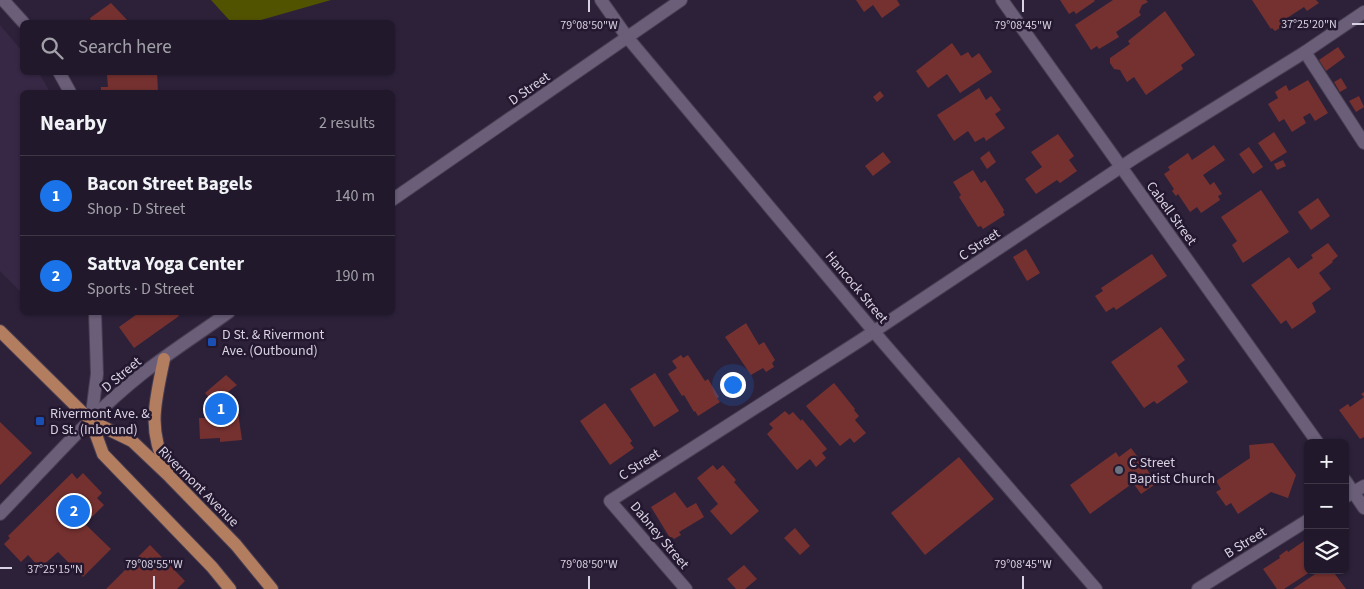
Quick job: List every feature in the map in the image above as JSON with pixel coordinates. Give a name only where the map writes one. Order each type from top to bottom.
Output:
[{"type":"main road","name":"Rivermont Avenue","points":[[0,331],[91,421],[132,441],[170,477],[236,545],[272,589]]},
{"type":"main road","points":[[164,359],[154,406],[156,438],[161,458],[170,477]]},
{"type":"main road","name":"Rivermont Avenue","points":[[91,421],[103,454],[212,567],[230,589]]},
{"type":"street","points":[[3,0],[21,20]]},
{"type":"street","name":"Hancock Street","points":[[602,0],[627,37],[874,331],[1096,589]]},
{"type":"street","name":"D Street","points":[[395,198],[681,0]]},
{"type":"street","name":"Cabell Street","points":[[1002,0],[1315,439]]},
{"type":"street","name":"C Street","points":[[610,501],[874,331],[1121,167],[1305,52],[1364,12]]},
{"type":"street","points":[[1305,52],[1364,143]]},
{"type":"street","points":[[61,75],[69,90]]},
{"type":"street","points":[[91,421],[97,374],[95,315]]},
{"type":"street","name":"D Street","points":[[0,514],[91,421],[138,378],[227,315]]},
{"type":"street","points":[[1354,491],[1364,508]]},
{"type":"street","name":"Dabney Street","points":[[610,501],[686,589]]},
{"type":"street","name":"B Street","points":[[1198,589],[1304,523]]},
{"type":"shaded area","points":[[211,0],[331,0],[261,20],[229,20]]},
{"type":"shaded area","points":[[0,25],[20,49],[20,75],[40,75],[49,90],[20,90],[20,291],[0,271]]},
{"type":"building","points":[[856,0],[897,0],[900,5],[882,18],[873,5],[864,12]]},
{"type":"building","points":[[1060,0],[1095,1],[1076,14],[1074,11],[1069,14]]},
{"type":"building","points":[[1113,0],[1146,0],[1148,2],[1142,5],[1139,12],[1141,15],[1116,32],[1119,37],[1099,49],[1097,46],[1091,50],[1075,25]]},
{"type":"building","points":[[1252,0],[1316,0],[1319,3],[1307,11],[1304,7],[1287,18],[1289,22],[1275,31],[1271,29]]},
{"type":"building","points":[[111,3],[127,20],[91,20],[90,18]]},
{"type":"building","points":[[1165,11],[1195,55],[1181,65],[1183,69],[1146,95],[1134,77],[1127,82],[1120,70],[1114,69],[1110,63],[1110,58],[1130,44],[1128,41]]},
{"type":"building","points":[[952,43],[961,56],[968,52],[972,58],[979,53],[992,72],[960,93],[947,74],[928,88],[916,71]]},
{"type":"building","points":[[1338,47],[1345,57],[1326,71],[1319,60]]},
{"type":"building","points":[[107,75],[157,75],[158,90],[101,90],[101,87],[108,87]]},
{"type":"building","points":[[1341,78],[1347,88],[1340,92],[1334,82]]},
{"type":"building","points":[[1308,80],[1328,113],[1315,121],[1310,113],[1303,117],[1306,123],[1292,132],[1284,119],[1279,122],[1268,104],[1278,98],[1275,92],[1286,85],[1289,91]]},
{"type":"building","points":[[979,88],[986,100],[991,96],[1001,110],[995,114],[1005,128],[986,141],[984,137],[975,142],[968,131],[954,141],[937,115]]},
{"type":"building","points":[[880,91],[884,96],[877,102],[873,97]]},
{"type":"building","points":[[1359,96],[1364,107],[1356,112],[1349,101]]},
{"type":"building","points":[[1274,132],[1287,152],[1271,162],[1258,143]]},
{"type":"building","points":[[1058,134],[1074,156],[1069,160],[1077,171],[1060,183],[1057,180],[1036,194],[1025,179],[1042,167],[1031,152]]},
{"type":"building","points":[[1214,145],[1225,160],[1203,175],[1210,185],[1214,182],[1222,194],[1218,196],[1220,200],[1201,213],[1197,207],[1190,212],[1178,194],[1176,196],[1172,191],[1174,189],[1164,174],[1170,170],[1168,167],[1188,153],[1192,160]]},
{"type":"building","points":[[1249,147],[1263,167],[1253,174],[1239,154]]},
{"type":"building","points":[[989,151],[996,162],[987,169],[980,158]]},
{"type":"building","points":[[883,152],[891,162],[873,176],[865,166]]},
{"type":"building","points":[[1283,160],[1286,166],[1277,170],[1274,164]]},
{"type":"building","points":[[973,170],[981,183],[985,180],[1004,210],[1005,215],[983,229],[981,226],[978,227],[959,197],[961,195],[953,182]]},
{"type":"building","points":[[1261,190],[1289,232],[1243,263],[1232,245],[1237,241],[1221,217]]},
{"type":"building","points":[[1318,198],[1330,216],[1311,230],[1298,212]]},
{"type":"building","points":[[1328,243],[1338,256],[1319,273],[1331,289],[1312,303],[1316,312],[1301,323],[1292,329],[1286,320],[1281,324],[1251,285],[1289,257],[1298,269],[1313,258],[1311,255]]},
{"type":"building","points":[[1026,249],[1040,273],[1027,281],[1013,257]]},
{"type":"building","points":[[1152,254],[1167,276],[1116,310],[1114,307],[1106,312],[1095,296],[1103,291],[1101,288]]},
{"type":"building","points":[[136,315],[179,316],[134,348],[119,327]]},
{"type":"building","points":[[746,323],[759,345],[764,342],[775,360],[772,363],[774,367],[766,372],[763,368],[751,375],[725,337]]},
{"type":"building","points":[[1161,327],[1185,360],[1177,366],[1188,382],[1157,404],[1154,401],[1144,408],[1111,362]]},
{"type":"building","points":[[681,355],[683,358],[688,355],[705,381],[708,379],[719,397],[717,398],[720,402],[698,416],[668,374],[677,368],[672,361]]},
{"type":"building","points":[[655,373],[679,411],[654,427],[630,389]]},
{"type":"building","points":[[226,375],[237,385],[225,394],[226,413],[238,412],[242,440],[220,442],[220,438],[200,439],[199,418],[217,418],[216,405],[205,393]]},
{"type":"building","points":[[834,383],[855,409],[859,416],[855,420],[866,433],[854,443],[850,438],[840,446],[806,406]]},
{"type":"building","points":[[1364,397],[1364,437],[1360,439],[1339,410],[1348,404],[1350,407]]},
{"type":"building","points":[[605,403],[632,441],[630,443],[634,448],[610,465],[580,421]]},
{"type":"building","points":[[785,411],[789,415],[793,412],[801,421],[802,419],[827,449],[822,453],[826,458],[816,467],[810,459],[797,470],[767,434],[773,428],[769,424]]},
{"type":"building","points":[[0,422],[32,453],[0,485]]},
{"type":"building","points":[[1273,443],[1296,475],[1288,498],[1271,492],[1238,514],[1231,503],[1226,506],[1216,492],[1221,489],[1216,481],[1250,458],[1249,445]]},
{"type":"building","name":"C Street Baptist Church","points":[[1131,448],[1157,483],[1141,494],[1133,483],[1090,514],[1070,485],[1116,452],[1119,457]]},
{"type":"building","points":[[959,457],[994,499],[925,555],[891,513]]},
{"type":"building","points":[[713,465],[717,470],[723,465],[736,480],[734,482],[759,511],[731,535],[710,511],[718,504],[697,478]]},
{"type":"building","points":[[72,473],[77,479],[83,473],[102,493],[97,498],[104,505],[85,524],[111,549],[83,577],[58,552],[40,568],[28,555],[21,562],[4,544],[10,538],[8,536]]},
{"type":"building","points":[[675,492],[687,508],[696,503],[704,517],[679,532],[681,535],[674,539],[670,538],[651,507]]},
{"type":"building","points":[[795,528],[810,546],[800,555],[784,538]]},
{"type":"building","points":[[1304,541],[1304,574],[1307,574],[1284,589],[1277,589],[1263,569],[1280,558],[1279,556],[1287,550],[1288,552]]},
{"type":"building","points":[[150,545],[185,581],[177,589],[106,589]]},
{"type":"building","points":[[744,565],[757,579],[745,589],[736,589],[727,579]]},
{"type":"building","points":[[1315,574],[1335,574],[1346,589],[1293,589]]},
{"type":"place","name":"D St. & Rivermont Ave. (Outbound)","points":[[212,342]]},
{"type":"place","name":"Bacon Street Bagels","points":[[221,409]]},
{"type":"place","name":"Rivermont Ave. & D St. (Inbound)","points":[[40,421]]},
{"type":"place","name":"C Street Baptist Church","points":[[1119,470]]},
{"type":"place","name":"Sattva Yoga Center","points":[[74,511]]}]
